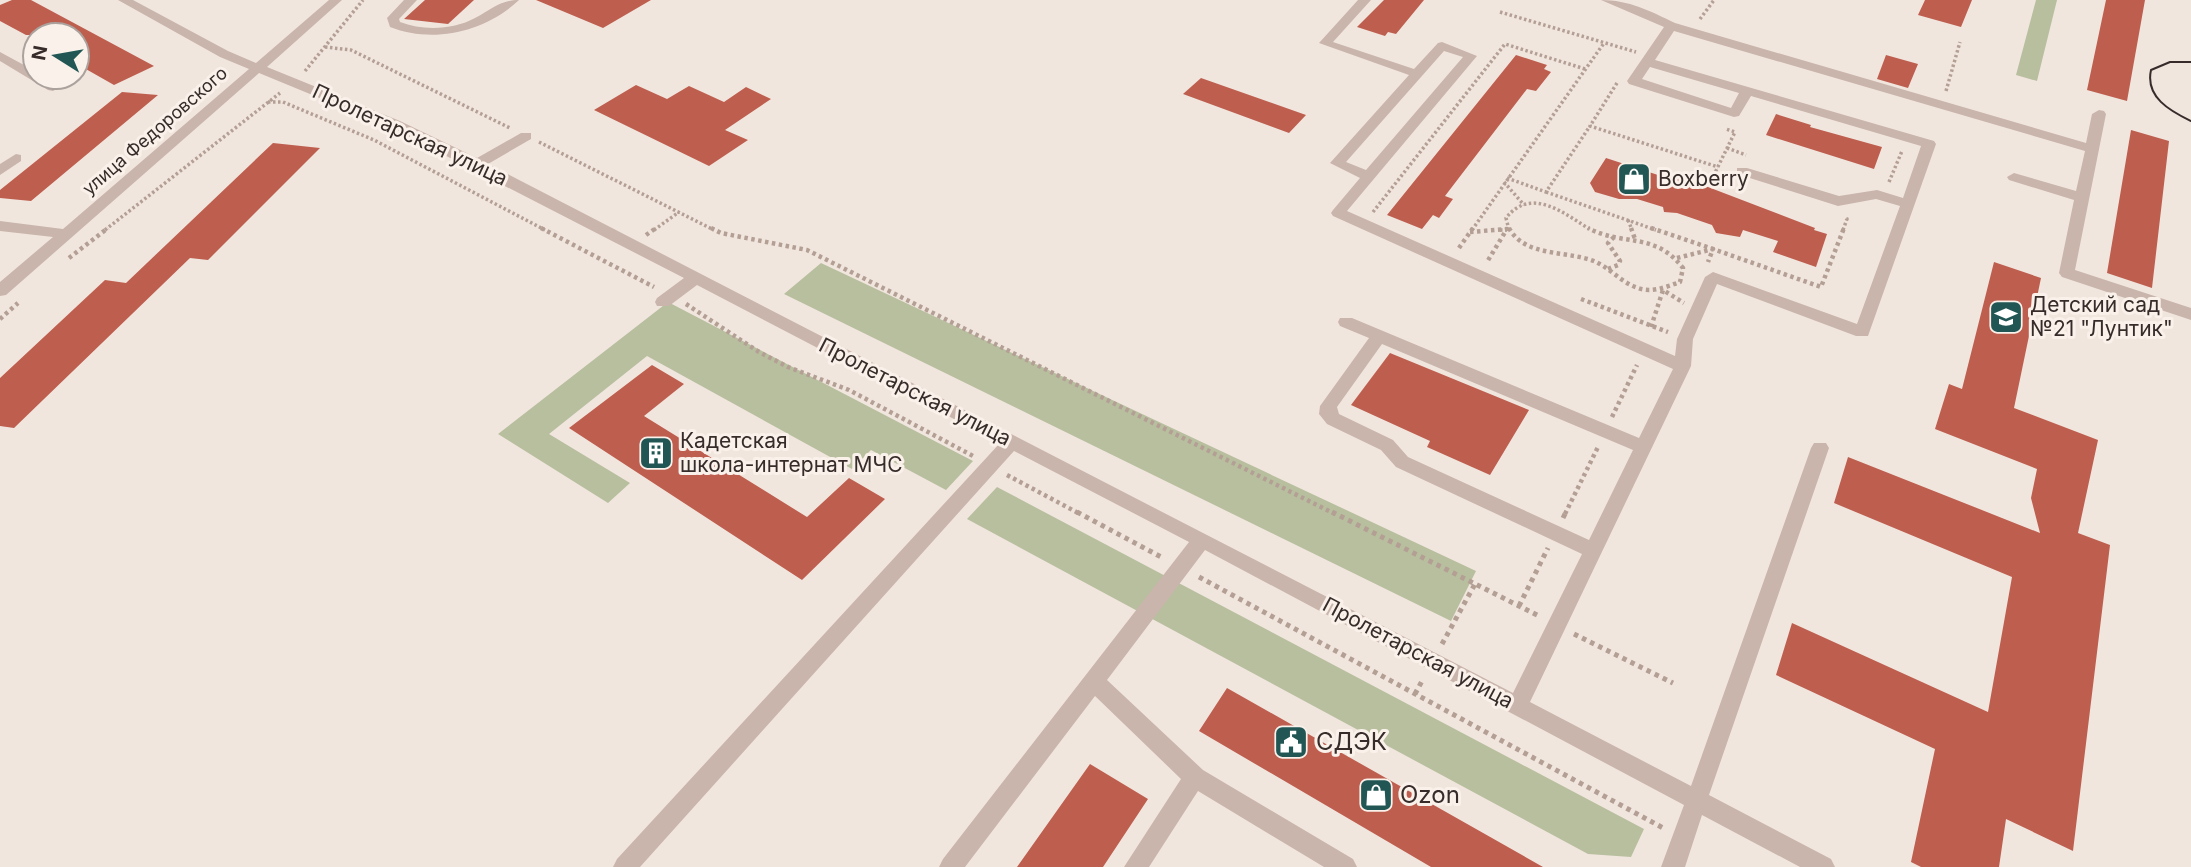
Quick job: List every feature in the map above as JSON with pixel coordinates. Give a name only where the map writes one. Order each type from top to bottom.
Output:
[{"type":"street","name":"улица Федоровского","points":[[0,291],[336,0]]},
{"type":"street","points":[[387,0],[410,1]]},
{"type":"street","points":[[410,1],[393,18],[394,24],[433,31],[466,27],[513,0]]},
{"type":"street","points":[[1365,0],[1325,43],[1417,74]]},
{"type":"street","points":[[1607,0],[1636,9],[1671,26],[2092,149]]},
{"type":"street","name":"Пролетарская улица","points":[[135,2],[256,69],[395,124],[477,164],[1518,705],[1823,867]]},
{"type":"street","points":[[1671,26],[1634,82],[1734,113],[1747,91]]},
{"type":"street","points":[[1370,177],[1337,163],[1442,46],[1471,56],[1370,177],[1338,214],[1683,366]]},
{"type":"street","points":[[0,56],[21,68]]},
{"type":"street","points":[[1518,705],[1683,366],[1685,339],[1713,277],[1861,332],[1929,144],[1647,61]]},
{"type":"street","points":[[2099,114],[2067,273],[2191,314]]},
{"type":"street","points":[[477,164],[526,136]]},
{"type":"street","points":[[0,171],[16,158]]},
{"type":"street","points":[[1740,177],[1838,201],[1877,194],[1909,204]]},
{"type":"street","points":[[2014,177],[2082,198]]},
{"type":"street","points":[[0,226],[66,234]]},
{"type":"street","points":[[663,302],[695,278]]},
{"type":"street","points":[[1346,321],[1644,447]]},
{"type":"street","points":[[1380,336],[1329,406],[1328,414],[1333,419],[1387,445],[1402,461],[1594,551]]},
{"type":"street","points":[[625,867],[1012,442]]},
{"type":"street","points":[[1673,867],[1820,448]]},
{"type":"street","points":[[951,867],[1202,540]]},
{"type":"street","points":[[1092,680],[1195,777],[1345,867]]},
{"type":"street","points":[[1136,867],[1195,777]]},
{"type":"path","points":[[59,266],[307,70],[363,0]]},
{"type":"path","points":[[1500,12],[1637,53],[1630,63]]},
{"type":"path","points":[[1942,105],[1960,42]]},
{"type":"path","points":[[1466,255],[1456,251],[1604,43]]},
{"type":"path","points":[[1367,220],[1505,44],[1585,69]]},
{"type":"path","points":[[325,47],[351,50],[721,233],[807,250],[1673,683]]},
{"type":"path","points":[[1546,192],[1623,74]]},
{"type":"path","points":[[1709,185],[1740,123]]},
{"type":"path","points":[[1590,126],[1718,167]]},
{"type":"path","points":[[1723,128],[1735,132]]},
{"type":"path","points":[[1886,187],[1903,147],[1899,143]]},
{"type":"path","points":[[1727,148],[1752,156]]},
{"type":"path","points":[[1714,175],[1740,177]]},
{"type":"path","points":[[1506,180],[1821,287],[1847,219],[1835,215]]},
{"type":"path","points":[[1506,180],[1524,205]]},
{"type":"path","points":[[1524,205],[1546,205],[1564,211],[1594,231],[1655,244],[1676,258],[1683,268],[1679,282],[1663,289],[1637,288],[1621,281],[1588,258],[1534,249],[1517,241],[1507,229],[1506,218],[1513,209],[1524,205]]},
{"type":"path","points":[[1628,220],[1634,239]]},
{"type":"path","points":[[1469,232],[1507,229]]},
{"type":"path","points":[[1486,262],[1507,229]]},
{"type":"path","points":[[1607,269],[1614,268],[1620,261],[1608,243],[1616,237]]},
{"type":"path","points":[[1676,258],[1713,250]]},
{"type":"path","points":[[1703,272],[1713,250]]},
{"type":"path","points":[[1476,258],[1499,267]]},
{"type":"path","points":[[1519,606],[1644,349],[1663,289]]},
{"type":"path","points":[[1663,289],[1689,306]]},
{"type":"path","points":[[1575,297],[1676,336]]},
{"type":"path","points":[[0,319],[20,301]]},
{"type":"path","points":[[1415,694],[1475,584]]},
{"type":"green space","points":[[2036,0],[2057,0],[2037,81],[2016,75]]},
{"type":"green space","points":[[821,263],[1476,571],[1451,621],[784,294]]},
{"type":"green space","points":[[668,302],[973,461],[946,490],[871,450],[852,469],[647,356],[549,434],[630,483],[608,503],[498,434]]},
{"type":"green space","points":[[997,487],[1644,829],[1631,857],[1588,854],[967,519]]},
{"type":"building","points":[[12,0],[31,0],[70,21],[21,21],[21,32],[0,21],[0,5]]},
{"type":"building","points":[[425,0],[474,0],[448,24],[404,19]]},
{"type":"building","points":[[536,0],[651,0],[603,28]]},
{"type":"building","points":[[1384,0],[1424,0],[1396,34],[1388,32],[1385,36],[1357,27]]},
{"type":"building","points":[[1925,0],[1972,0],[1961,27],[1918,15]]},
{"type":"building","points":[[2106,0],[2145,0],[2127,101],[2087,90]]},
{"type":"building","points":[[91,32],[154,66],[114,85],[91,72]]},
{"type":"building","points":[[1516,55],[1547,65],[1544,69],[1551,72],[1536,91],[1527,89],[1445,196],[1453,199],[1439,218],[1433,215],[1422,229],[1387,215]]},
{"type":"building","points":[[1886,55],[1918,64],[1908,88],[1877,79]]},
{"type":"building","points":[[1201,78],[1306,115],[1289,133],[1183,94]]},
{"type":"building","points":[[636,85],[667,99],[689,86],[724,102],[746,87],[771,99],[725,130],[748,140],[709,166],[594,110]]},
{"type":"building","points":[[122,92],[158,95],[31,201],[0,198],[0,190]]},
{"type":"building","points":[[1776,114],[1811,125],[1810,127],[1882,147],[1874,169],[1766,135]]},
{"type":"building","points":[[2131,130],[2169,141],[2152,288],[2107,273]]},
{"type":"building","points":[[273,143],[320,148],[208,260],[190,258],[14,428],[0,426],[0,378],[105,280],[126,283]]},
{"type":"building","points":[[1606,158],[1658,175],[1669,174],[1708,187],[1827,234],[1816,267],[1773,252],[1778,241],[1743,230],[1740,237],[1716,233],[1712,225],[1677,213],[1664,212],[1663,207],[1637,199],[1619,199],[1595,192],[1590,183]]},
{"type":"building","points":[[1994,262],[2041,278],[2014,408],[2098,440],[2078,533],[2110,545],[2073,851],[2006,819],[1999,867],[1921,867],[1911,862],[1935,749],[1776,675],[1792,623],[1988,712],[2012,577],[1834,503],[1848,457],[2040,533],[2031,498],[2037,469],[1935,429],[1949,384],[1962,389]]},
{"type":"building","points":[[1390,353],[1529,410],[1490,475],[1427,447],[1430,441],[1351,405]]},
{"type":"building","name":"Кадетская школа-интернат МЧС","points":[[652,365],[684,384],[644,416],[807,517],[849,478],[885,499],[802,580],[569,428]]},
{"type":"building","points":[[1227,688],[1543,867],[1431,867],[1199,731]]},
{"type":"building","points":[[1090,764],[1148,799],[1103,867],[1017,867]]},
{"type":"tram line","points":[[2191,62],[2170,62],[2151,70],[2150,80],[2155,95],[2161,102],[2191,121]]},
{"type":"place","name":"Boxberry","points":[[1634,179]]},
{"type":"place","name":"Детский сад №21 \"Лунтик\"","points":[[2006,317]]},
{"type":"place","name":"Кадетская школа-интернат МЧС","points":[[656,453]]},
{"type":"place","name":"СДЭК","points":[[1291,742]]},
{"type":"place","name":"Ozon","points":[[1376,795]]}]
